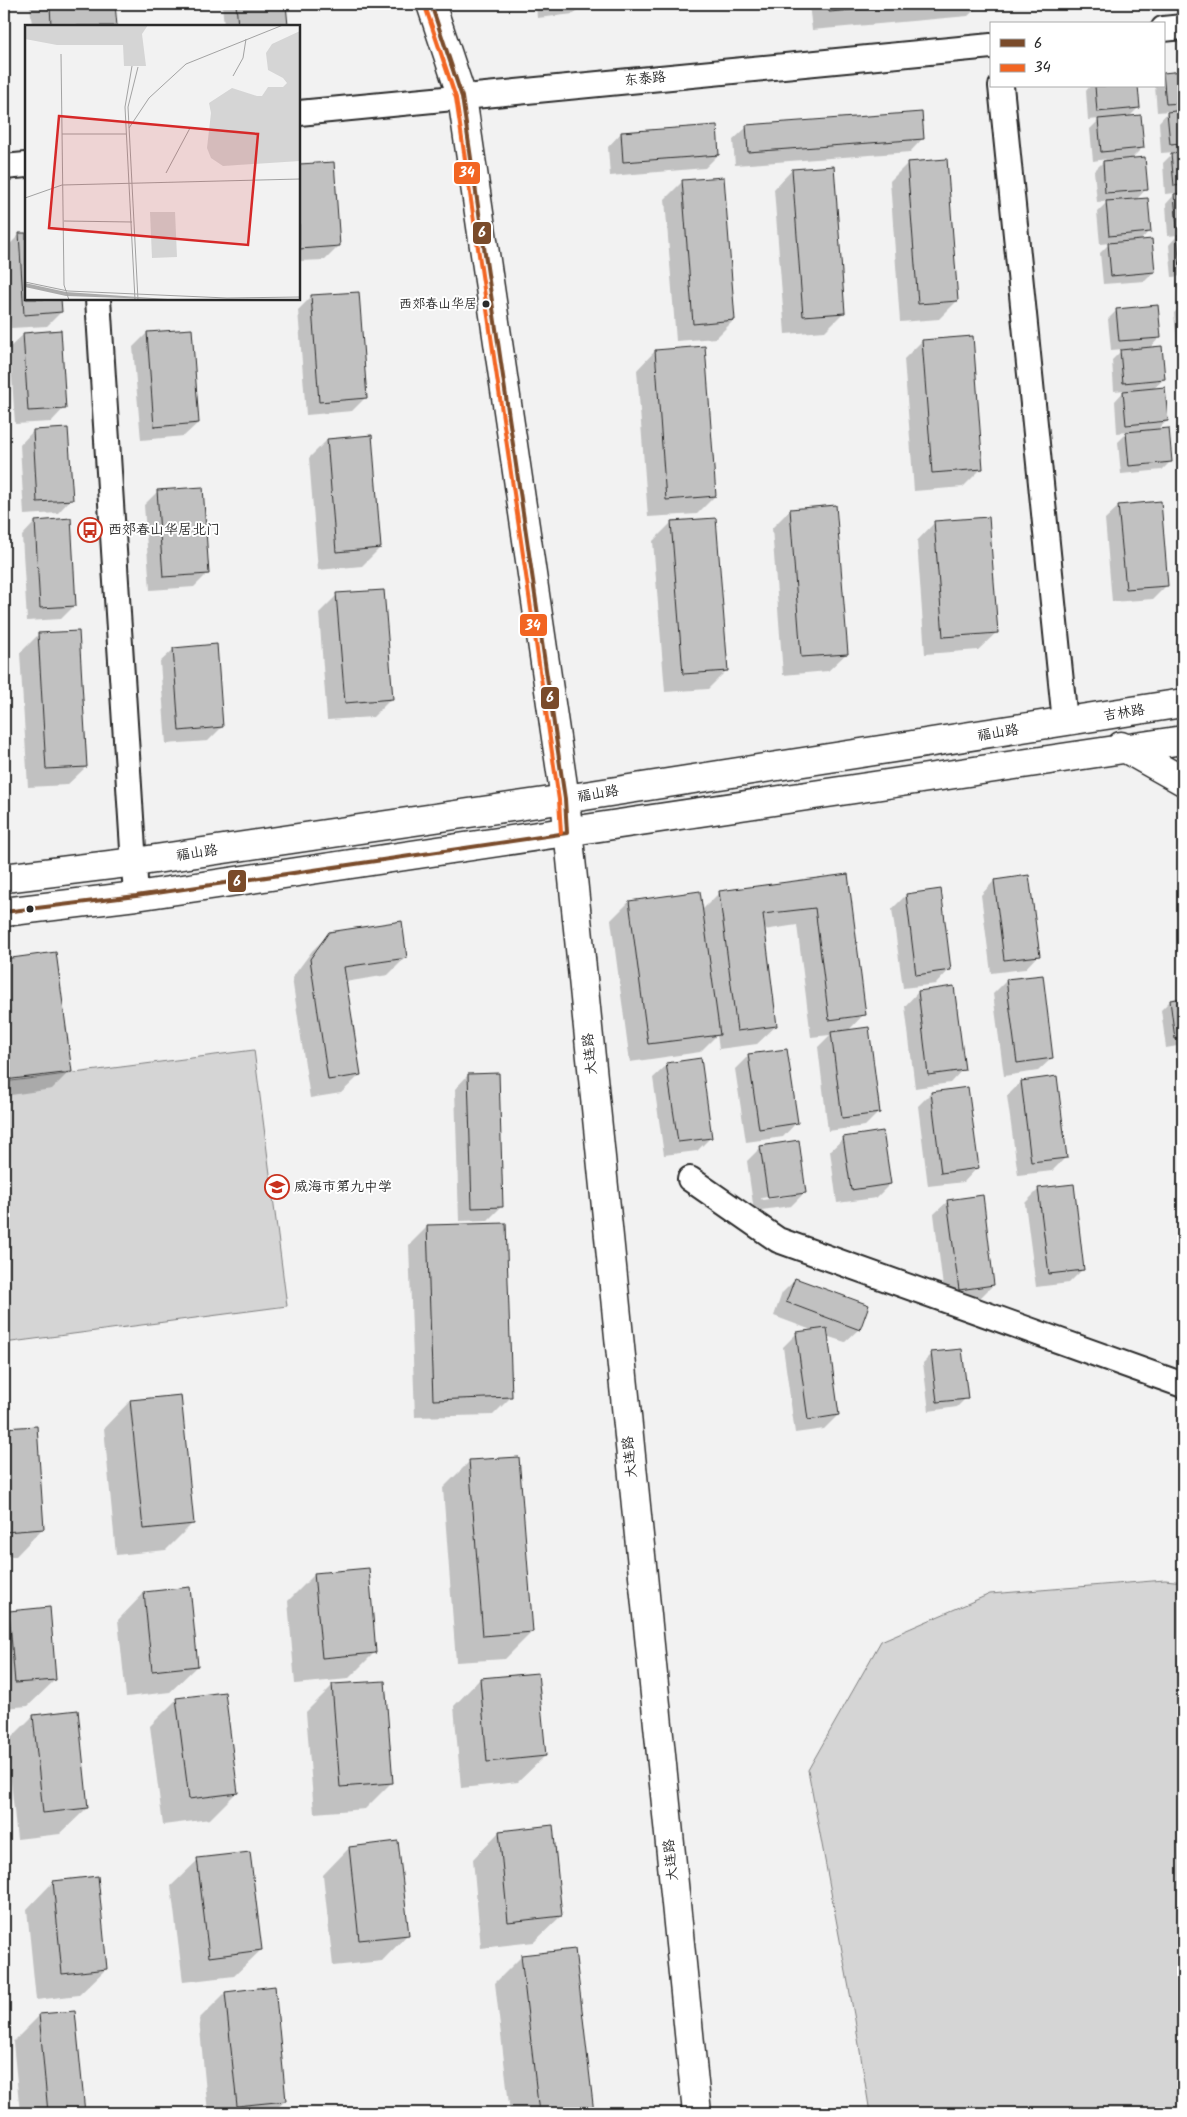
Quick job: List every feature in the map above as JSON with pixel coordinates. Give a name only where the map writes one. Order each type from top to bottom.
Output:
[{"type":"main road","name":"大连路","points":[[431,4],[462,97],[565,800],[697,2113]]},
{"type":"main road","name":"吉林路","points":[[1065,722],[1183,703]]},
{"type":"main road","points":[[1065,722],[1127,749],[1183,781]]},
{"type":"main road","name":"福山路","points":[[4,878],[136,862],[565,800],[1065,722]]},
{"type":"main road","points":[[4,912],[136,896],[1183,740]]},
{"type":"street","points":[[1164,29],[1183,27]]},
{"type":"street","name":"东泰路","points":[[300,113],[990,46]]},
{"type":"street","points":[[1001,88],[1065,722]]},
{"type":"street","points":[[4,167],[25,165]]},
{"type":"street","points":[[98,300],[136,862],[136,896]]},
{"type":"street","points":[[690,1179],[778,1240],[1183,1385]]},
{"type":"shaded area","points":[[254,1050],[287,1306],[4,1343],[4,1082]]},
{"type":"shaded area","points":[[1165,1580],[1183,1582],[1183,2113],[870,2113],[855,2020],[808,1770],[881,1641],[990,1594]]},
{"type":"building","points":[[50,4],[115,4],[117,25],[51,25]]},
{"type":"building","points":[[236,4],[286,4],[288,25],[238,25]]},
{"type":"building","points":[[829,4],[927,4],[829,12]]},
{"type":"building","points":[[1183,71],[1183,103],[1166,104],[1164,73]]},
{"type":"building","points":[[1095,88],[1138,88],[1140,108],[1097,112]]},
{"type":"building","points":[[1183,110],[1183,143],[1170,144],[1167,112]]},
{"type":"building","points":[[922,112],[924,139],[748,152],[746,125]]},
{"type":"building","points":[[1141,115],[1144,148],[1101,152],[1098,119]]},
{"type":"building","points":[[717,125],[719,155],[623,162],[621,132]]},
{"type":"building","points":[[1183,152],[1183,185],[1174,186],[1171,153]]},
{"type":"building","points":[[1145,157],[1148,190],[1105,193],[1103,161]]},
{"type":"building","points":[[947,159],[958,301],[918,304],[907,162]]},
{"type":"building","points":[[334,162],[340,246],[300,249],[300,164]]},
{"type":"building","points":[[834,166],[845,313],[803,316],[792,169]]},
{"type":"building","points":[[724,177],[735,320],[693,324],[682,180]]},
{"type":"building","points":[[1183,193],[1183,227],[1177,228],[1174,194]]},
{"type":"building","points":[[1148,198],[1151,232],[1109,236],[1106,201]]},
{"type":"building","points":[[19,233],[25,233],[25,300],[61,300],[62,312],[24,315]]},
{"type":"building","points":[[1183,234],[1183,268],[1180,269],[1177,235]]},
{"type":"building","points":[[1152,239],[1155,272],[1111,276],[1108,243]]},
{"type":"building","points":[[359,292],[367,398],[319,402],[311,295]]},
{"type":"building","points":[[1158,305],[1161,338],[1119,341],[1116,309]]},
{"type":"building","points":[[192,329],[199,423],[154,427],[147,332]]},
{"type":"building","points":[[61,330],[66,409],[28,411],[23,333]]},
{"type":"building","points":[[973,336],[983,469],[932,473],[922,340]]},
{"type":"building","points":[[705,346],[716,496],[666,500],[655,350]]},
{"type":"building","points":[[1162,346],[1165,379],[1123,383],[1120,350]]},
{"type":"building","points":[[1165,387],[1168,421],[1126,425],[1123,391]]},
{"type":"building","points":[[68,428],[73,500],[37,502],[33,430]]},
{"type":"building","points":[[1169,428],[1172,462],[1129,466],[1126,432]]},
{"type":"building","points":[[372,435],[381,548],[336,552],[327,439]]},
{"type":"building","points":[[203,487],[209,574],[163,577],[157,490]]},
{"type":"building","points":[[1161,501],[1168,586],[1126,589],[1118,505]]},
{"type":"building","points":[[836,505],[848,654],[801,657],[790,509]]},
{"type":"building","points":[[989,517],[998,633],[943,637],[934,521]]},
{"type":"building","points":[[71,518],[76,606],[40,608],[35,521]]},
{"type":"building","points":[[716,518],[728,671],[683,674],[671,521]]},
{"type":"building","points":[[384,590],[393,699],[345,703],[336,593]]},
{"type":"building","points":[[79,631],[87,767],[46,769],[38,633]]},
{"type":"building","points":[[217,644],[223,727],[179,731],[173,648]]},
{"type":"building","points":[[848,874],[866,1015],[829,1020],[815,908],[763,914],[777,1026],[737,1031],[719,891]]},
{"type":"building","points":[[1029,875],[1040,956],[1004,960],[994,880]]},
{"type":"building","points":[[941,889],[951,970],[916,975],[906,894]]},
{"type":"building","points":[[700,891],[720,1035],[648,1044],[629,901]]},
{"type":"building","points":[[402,921],[407,958],[344,967],[361,1075],[328,1080],[310,959],[329,932]]},
{"type":"building","points":[[56,952],[72,1072],[4,1080],[4,959]]},
{"type":"building","points":[[1043,975],[1053,1058],[1017,1063],[1006,979]]},
{"type":"building","points":[[954,986],[965,1070],[928,1075],[918,991]]},
{"type":"building","points":[[1183,998],[1183,1038],[1175,1039],[1170,1000]]},
{"type":"building","points":[[869,1027],[880,1113],[842,1118],[831,1032]]},
{"type":"building","points":[[787,1049],[798,1123],[759,1129],[748,1054]]},
{"type":"building","points":[[701,1058],[712,1138],[678,1142],[666,1063]]},
{"type":"building","points":[[499,1073],[503,1207],[472,1208],[468,1074]]},
{"type":"building","points":[[1057,1076],[1067,1158],[1031,1162],[1021,1081]]},
{"type":"building","points":[[968,1087],[979,1168],[941,1173],[931,1092]]},
{"type":"building","points":[[883,1131],[891,1184],[851,1190],[843,1137]]},
{"type":"building","points":[[799,1140],[806,1193],[768,1198],[760,1146]]},
{"type":"building","points":[[1074,1184],[1084,1270],[1049,1274],[1038,1188]]},
{"type":"building","points":[[983,1195],[994,1285],[959,1290],[947,1200]]},
{"type":"building","points":[[506,1223],[512,1397],[433,1400],[427,1225]]},
{"type":"building","points":[[795,1278],[869,1305],[860,1330],[786,1302]]},
{"type":"building","points":[[827,1328],[839,1415],[808,1420],[796,1332]]},
{"type":"building","points":[[962,1349],[968,1399],[937,1402],[931,1352]]},
{"type":"building","points":[[181,1395],[194,1524],[143,1529],[130,1400]]},
{"type":"building","points":[[37,1426],[44,1529],[4,1532],[4,1428]]},
{"type":"building","points":[[519,1457],[533,1632],[483,1636],[469,1460]]},
{"type":"building","points":[[369,1568],[376,1653],[322,1658],[314,1573]]},
{"type":"building","points":[[190,1587],[198,1666],[152,1671],[144,1592]]},
{"type":"building","points":[[50,1607],[56,1680],[15,1683],[9,1611]]},
{"type":"building","points":[[538,1673],[546,1756],[487,1762],[480,1678]]},
{"type":"building","points":[[385,1681],[393,1783],[340,1787],[332,1684]]},
{"type":"building","points":[[225,1692],[238,1793],[189,1799],[176,1698]]},
{"type":"building","points":[[78,1710],[88,1808],[43,1813],[33,1715]]},
{"type":"building","points":[[553,1825],[562,1916],[508,1922],[499,1831]]},
{"type":"building","points":[[398,1841],[409,1935],[359,1940],[349,1847]]},
{"type":"building","points":[[250,1852],[262,1950],[209,1957],[197,1858]]},
{"type":"building","points":[[98,1876],[107,1969],[62,1974],[53,1881]]},
{"type":"building","points":[[575,1949],[594,2113],[539,2113],[521,1955]]},
{"type":"building","points":[[275,1986],[286,2101],[237,2106],[225,1992]]},
{"type":"building","points":[[75,2011],[85,2113],[48,2113],[39,2014]]},
{"type":"transit line","name":"6","points":[[4,912],[136,896],[567,833],[565,799],[462,97],[431,4]]},
{"type":"transit line","name":"34","points":[[425,6],[456,98],[559,800],[561,833]]},
{"type":"place","name":"西郊春山华居","points":[[486,304]]},
{"type":"place","name":"西郊春山华居北门","points":[[90,530]]},
{"type":"place","name":"威海市第九中学","points":[[277,1187]]}]
